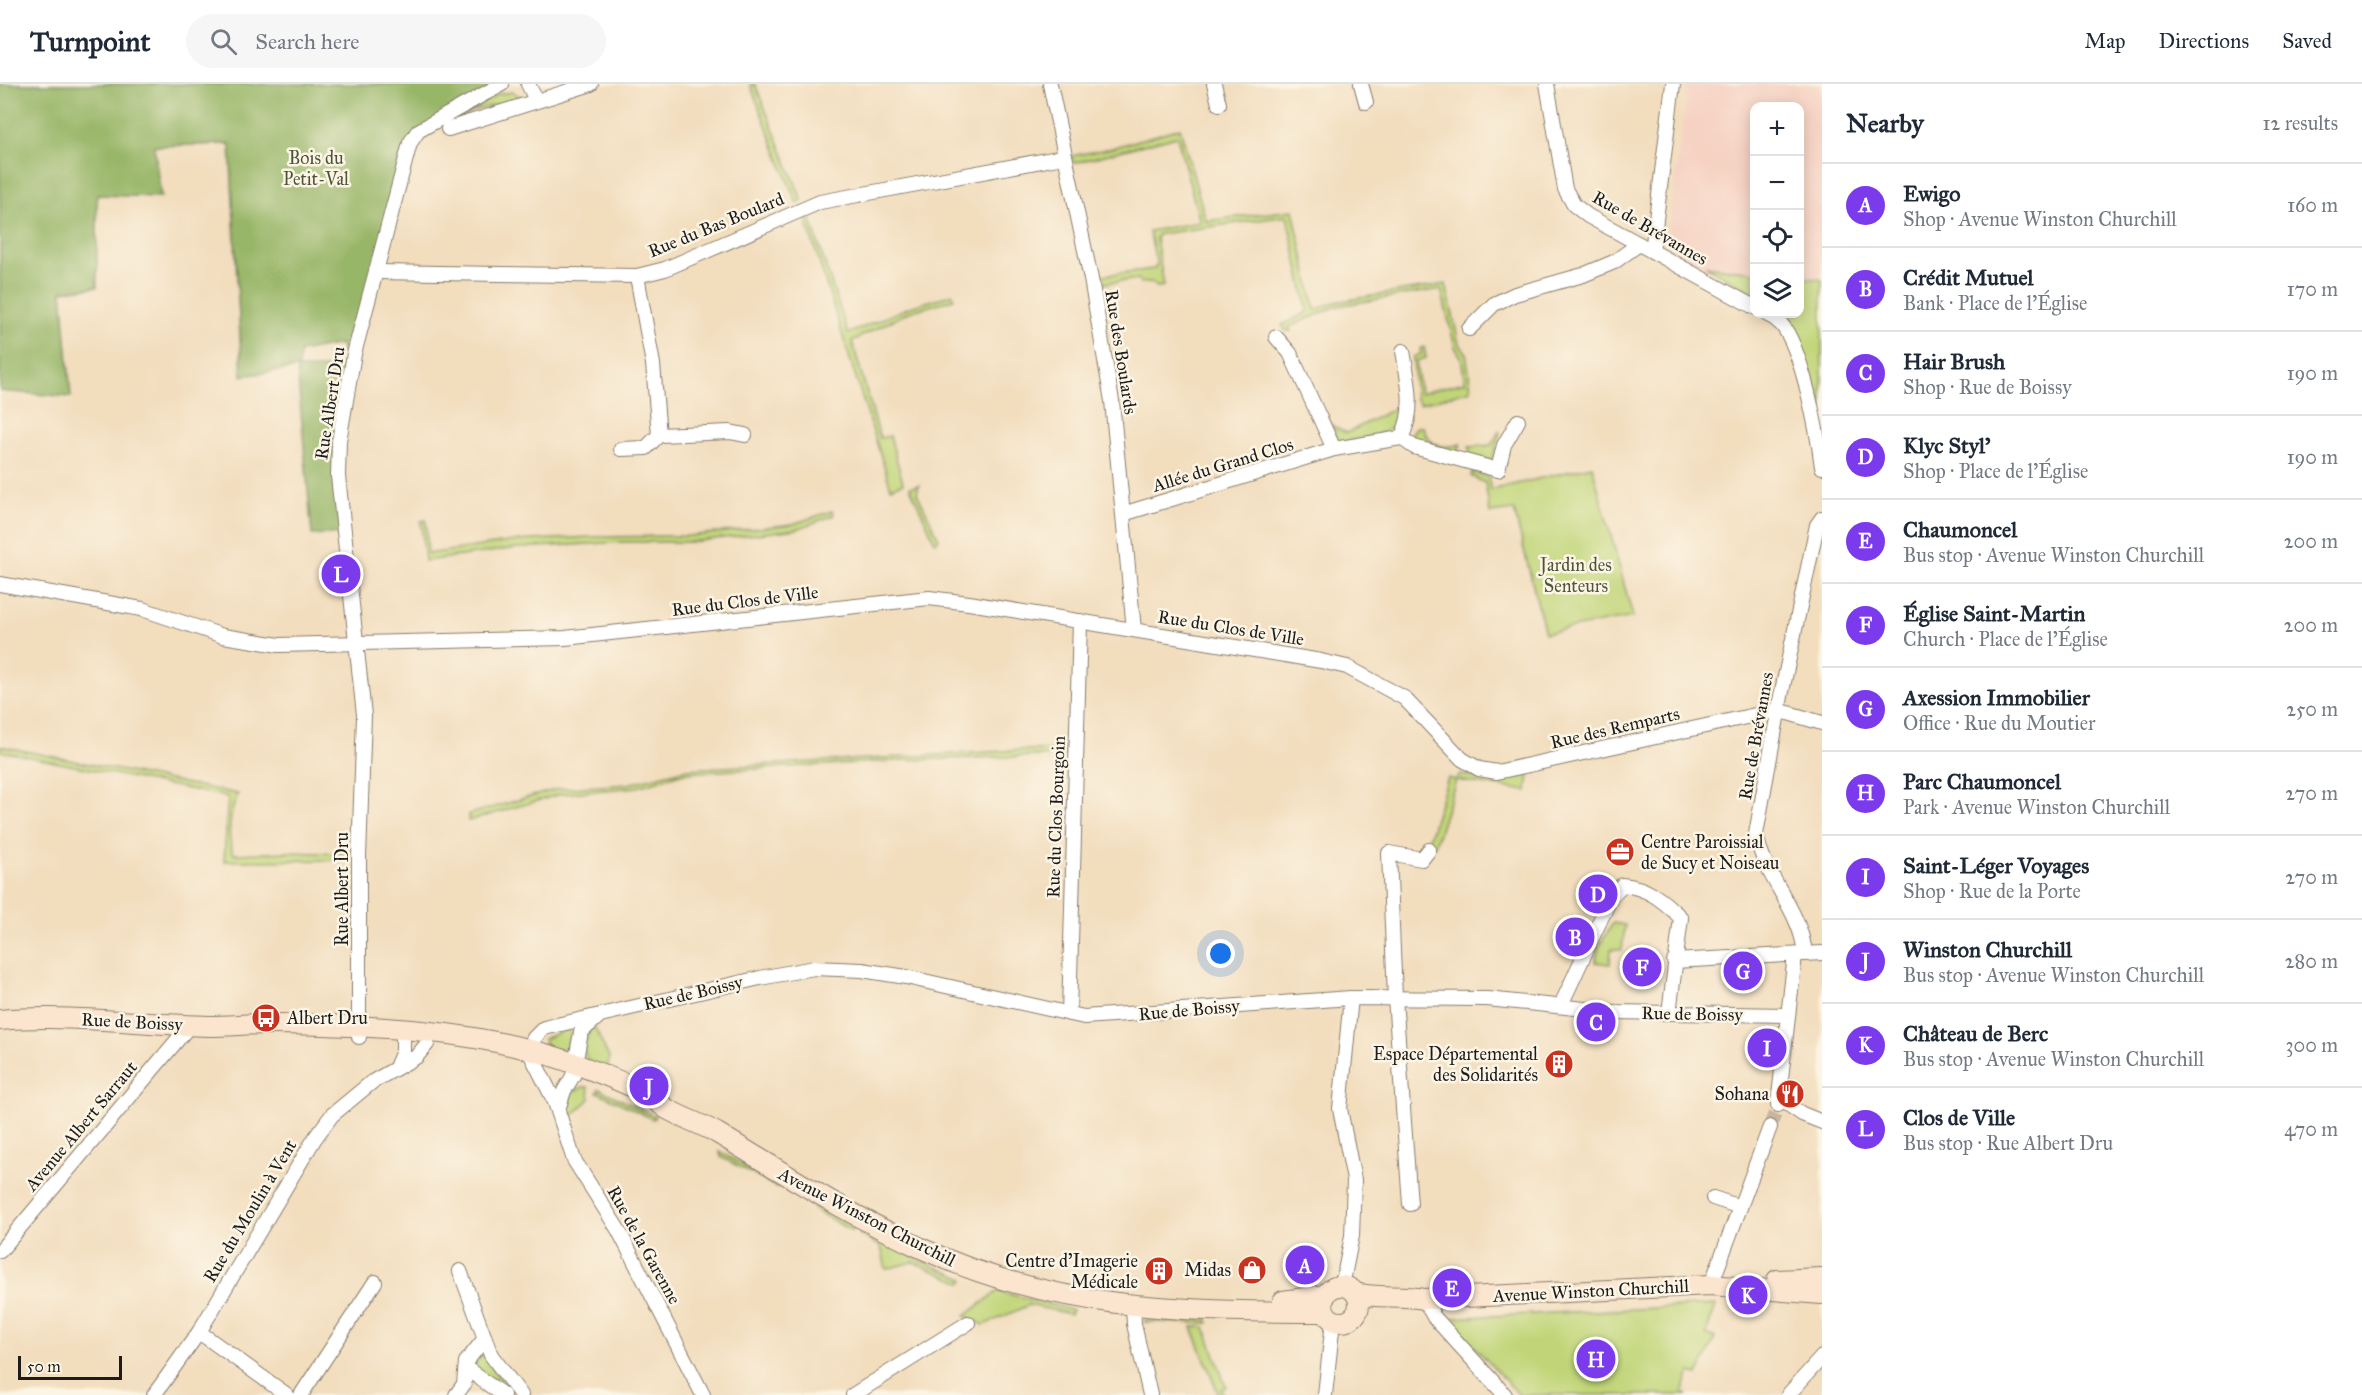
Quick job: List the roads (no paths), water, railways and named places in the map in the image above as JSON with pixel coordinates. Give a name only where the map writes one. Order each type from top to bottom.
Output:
[{"type":"street","name":"Rue Albert Dru","points":[[359,1033],[359,857],[364,715],[354,643],[338,458],[354,354],[407,151],[414,136],[502,84]]},
{"type":"street","points":[[528,84],[536,100]]},
{"type":"street","points":[[448,129],[591,84]]},
{"type":"street","name":"Rue des Boulards","points":[[1050,84],[1104,348],[1112,401],[1134,630]]},
{"type":"street","points":[[1214,84],[1219,104]]},
{"type":"street","points":[[1362,84],[1366,102]]},
{"type":"street","name":"Rue de Brévannes","points":[[1547,84],[1565,189],[1581,211],[1750,304]]},
{"type":"street","points":[[1652,251],[1673,84]]},
{"type":"street","name":"Rue du Bas Boulard","points":[[377,272],[637,276],[665,269],[820,202],[1064,157]]},
{"type":"street","points":[[1469,329],[1494,304],[1515,294],[1583,275],[1614,262],[1639,244]]},
{"type":"street","points":[[637,276],[653,364],[659,435]]},
{"type":"street","points":[[1772,318],[1781,324],[1791,340],[1817,431],[1822,467]]},
{"type":"street","points":[[1276,337],[1290,353],[1334,449]]},
{"type":"street","points":[[1403,351],[1411,404],[1407,426],[1401,438],[1414,447],[1498,470],[1504,445],[1511,429],[1518,421]]},
{"type":"street","points":[[621,449],[646,448],[659,435],[730,432],[746,435]]},
{"type":"street","name":"Allée du Grand Clos","points":[[1123,514],[1334,449],[1401,438]]},
{"type":"street","name":"Rue de Brévannes","points":[[1822,518],[1817,525],[1778,710],[1756,834],[1760,852],[1799,922],[1800,955],[1787,1015],[1779,1102],[1822,1122]]},
{"type":"street","name":"Rue du Clos de Ville","points":[[0,584],[142,609],[247,641],[279,645],[565,638],[929,598],[1080,621],[1347,667],[1404,698],[1462,759]]},
{"type":"street","name":"Rue du Clos Bourgoin","points":[[1069,1014],[1080,621]]},
{"type":"street","points":[[1778,710],[1822,723]]},
{"type":"street","name":"Rue des Remparts","points":[[1462,759],[1479,769],[1497,772],[1778,710]]},
{"type":"street","points":[[1410,1204],[1395,998],[1389,854],[1422,859],[1429,850]]},
{"type":"street","points":[[1562,1005],[1611,897],[1622,885],[1639,886],[1662,900],[1681,918],[1669,1013]]},
{"type":"street","points":[[1674,961],[1822,953]]},
{"type":"street","name":"Rue de Boissy","points":[[532,1057],[534,1038],[544,1028],[760,978],[814,968],[862,970],[906,977],[1084,1017],[1351,998],[1487,999],[1614,1012],[1787,1015]]},
{"type":"street","points":[[1325,1395],[1336,1302],[1352,1236],[1354,1180],[1340,1109],[1351,998]]},
{"type":"street","name":"Rue de Boissy","points":[[0,1011],[31,1017],[233,1026],[270,1033],[359,1033],[428,1038],[482,1038],[532,1057],[572,1067],[580,1032],[601,1015]]},
{"type":"street","name":"Rue de Boissy","points":[[0,1020],[31,1017]]},
{"type":"street","name":"Avenue Albert Sarraut","points":[[0,1251],[190,1025]]},
{"type":"street","points":[[397,1065],[403,1051],[403,1036]]},
{"type":"street","name":"Rue du Moulin à Vent","points":[[154,1395],[199,1332],[315,1138],[332,1115],[372,1082],[397,1065],[416,1057],[428,1038]]},
{"type":"street","name":"Rue de la Garenne","points":[[532,1057],[558,1110],[574,1160],[620,1231],[704,1395]]},
{"type":"street","points":[[558,1110],[572,1067]]},
{"type":"street","name":"Avenue Winston Churchill","points":[[572,1067],[645,1104],[708,1141],[743,1151],[887,1231],[954,1263],[1007,1282],[1046,1292],[1133,1306],[1206,1308],[1225,1311],[1377,1297],[1410,1296],[1424,1299]]},
{"type":"street","points":[[1717,1286],[1740,1207],[1770,1127]]},
{"type":"street","points":[[1713,1198],[1740,1207]]},
{"type":"street","points":[[460,1271],[491,1355],[521,1395]]},
{"type":"street","name":"Avenue Winston Churchill","points":[[1336,1302],[1359,1303],[1356,1315],[1424,1299],[1717,1286],[1745,1281],[1822,1278]]},
{"type":"street","points":[[301,1395],[375,1282]]},
{"type":"street","name":"Avenue Winston Churchill","points":[[1717,1286],[1822,1294]]},
{"type":"street","points":[[1424,1299],[1434,1317],[1505,1395]]},
{"type":"street","points":[[1133,1306],[1134,1324],[1150,1395]]},
{"type":"street","points":[[853,1395],[968,1323]]},
{"type":"street","points":[[199,1332],[286,1395]]},
{"type":"street","points":[[456,1395],[464,1384],[466,1362],[485,1338]]},
{"type":"street","points":[[1788,1395],[1822,1358]]},
{"type":"street","points":[[466,1368],[503,1395]]},
{"type":"tunnel","points":[[1770,1127],[1778,1105]]},
{"type":"place","name":"Clos de Ville","points":[[341,574]]},
{"type":"place","name":"Centre Paroissial de Sucy et Noiseau","points":[[1620,852]]},
{"type":"place","name":"Klyc Styl'","points":[[1598,894]]},
{"type":"place","name":"Crédit Mutuel","points":[[1575,937]]},
{"type":"place","name":"Église Saint-Martin","points":[[1642,967]]},
{"type":"place","name":"Axession Immobilier","points":[[1743,971]]},
{"type":"place","name":"Albert Dru","points":[[266,1018]]},
{"type":"place","name":"Hair Brush","points":[[1596,1022]]},
{"type":"place","name":"Saint-Léger Voyages","points":[[1767,1048]]},
{"type":"place","name":"Espace Départemental des Solidarités","points":[[1559,1064]]},
{"type":"place","name":"Winston Churchill","points":[[649,1086]]},
{"type":"place","name":"Sohana","points":[[1790,1094]]},
{"type":"place","name":"Ewigo","points":[[1305,1265]]},
{"type":"place","name":"Midas","points":[[1252,1270]]},
{"type":"place","name":"Centre d'Imagerie Médicale","points":[[1159,1271]]},
{"type":"place","name":"Chaumoncel","points":[[1452,1288]]},
{"type":"place","name":"Château de Berc","points":[[1748,1295]]},
{"type":"place","name":"Parc Chaumoncel","points":[[1596,1359]]},
{"type":"park label","name":"Bois du Petit-Val","points":[[316,168]]},
{"type":"park label","name":"Jardin des Senteurs","points":[[1576,575]]}]
